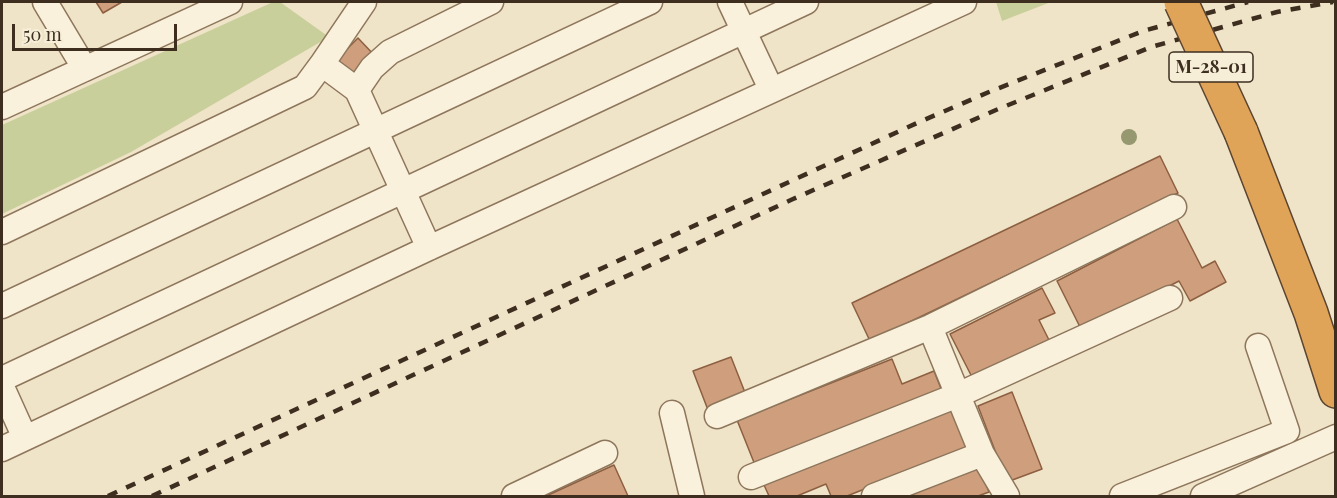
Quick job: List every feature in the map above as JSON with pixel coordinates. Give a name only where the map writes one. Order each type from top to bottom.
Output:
[{"type":"highway","name":"М-28-01","points":[[1181,2],[1241,132],[1307,303],[1335,391]]},
{"type":"street","points":[[45,2],[85,69]]},
{"type":"street","points":[[2,107],[230,2]]},
{"type":"street","points":[[2,232],[305,87],[364,2]]},
{"type":"street","points":[[357,90],[372,68],[390,52],[449,11],[491,2]]},
{"type":"street","points":[[2,306],[650,2]]},
{"type":"street","points":[[730,2],[771,89]]},
{"type":"street","points":[[2,379],[806,2]]},
{"type":"street","points":[[2,449],[771,89],[964,2]]},
{"type":"street","points":[[322,64],[357,90],[429,248]]},
{"type":"street","points":[[717,416],[930,327],[1174,207]]},
{"type":"street","points":[[751,477],[958,395],[1170,298]]},
{"type":"street","points":[[930,327],[982,454],[1007,496]]},
{"type":"street","points":[[1122,496],[1287,431],[1258,346]]},
{"type":"street","points":[[2,387],[25,438]]},
{"type":"street","points":[[672,413],[692,496]]},
{"type":"street","points":[[1203,496],[1335,437]]},
{"type":"street","points":[[514,496],[605,453]]},
{"type":"street","points":[[874,496],[982,454]]},
{"type":"green space","points":[[273,2],[280,2],[329,37],[131,152],[2,214],[2,125]]},
{"type":"green space","points":[[996,2],[1051,2],[1002,21]]},
{"type":"building","points":[[96,2],[122,2],[103,13]]},
{"type":"building","points":[[358,38],[376,57],[355,77],[337,59]]},
{"type":"building","points":[[1160,156],[1178,193],[870,341],[852,303]]},
{"type":"building","points":[[1177,219],[1202,268],[1215,261],[1226,282],[1190,301],[1179,281],[1082,331],[1057,281]]},
{"type":"building","points":[[1042,288],[1055,313],[1039,320],[1050,342],[974,381],[950,334]]},
{"type":"building","points":[[731,357],[746,395],[708,410],[693,371]]},
{"type":"building","points":[[892,359],[902,384],[934,371],[942,391],[755,465],[737,420]]},
{"type":"building","points":[[1012,392],[1042,469],[1007,482],[978,406]]},
{"type":"building","points":[[954,408],[970,447],[847,496],[831,496],[826,484],[797,496],[769,496],[764,485]]},
{"type":"building","points":[[614,465],[628,496],[546,496]]},
{"type":"building","points":[[979,467],[989,492],[978,496],[905,496]]},
{"type":"railway","points":[[108,496],[917,123],[1143,31],[1248,2]]},
{"type":"railway","points":[[152,496],[793,199],[996,110],[1151,47],[1277,12],[1333,2]]}]
